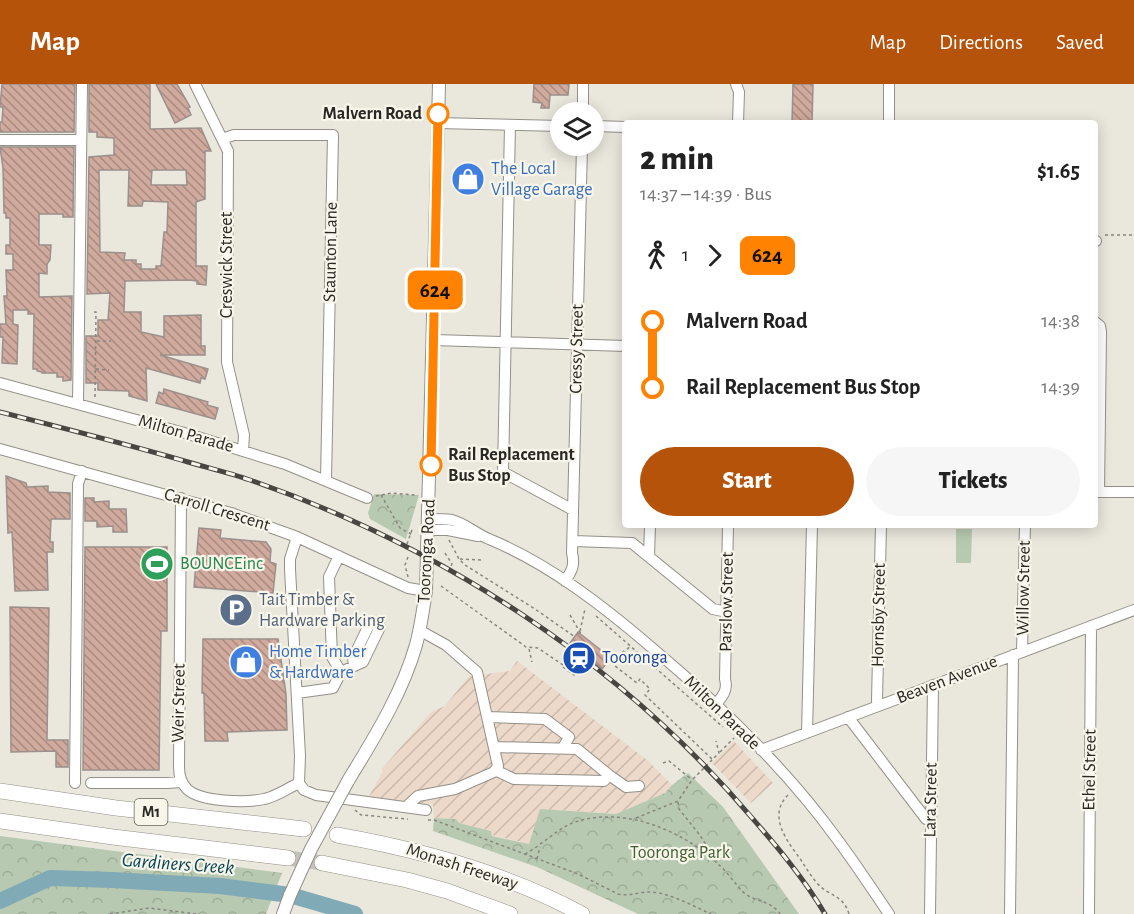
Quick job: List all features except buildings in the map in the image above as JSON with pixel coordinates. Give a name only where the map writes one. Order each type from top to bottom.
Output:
[{"type":"highway","name":"M1","points":[[0,791],[116,808],[303,829]]},
{"type":"highway","name":"M1","points":[[0,821],[288,858]]},
{"type":"highway","name":"Monash Freeway","points":[[337,835],[458,862],[515,883],[582,914]]},
{"type":"highway","name":"Monash Freeway","points":[[322,863],[407,880],[447,891],[508,913]]},
{"type":"main road","name":"Tooronga Road","points":[[283,914],[311,849],[395,698],[420,630],[426,591],[429,525],[439,84]]},
{"type":"street","points":[[78,404],[82,84]]},
{"type":"street","name":"Creswick Street","points":[[195,84],[228,151],[227,362],[244,435],[243,451]]},
{"type":"street","points":[[583,102],[584,84]]},
{"type":"street","points":[[889,84],[889,120]]},
{"type":"street","points":[[738,120],[739,87]]},
{"type":"street","points":[[438,123],[550,126]]},
{"type":"street","points":[[510,125],[502,472],[573,510]]},
{"type":"street","points":[[604,126],[622,127]]},
{"type":"street","name":"Staunton Lane","points":[[222,139],[234,135],[333,135],[326,480]]},
{"type":"street","points":[[0,140],[81,141]]},
{"type":"street","name":"Cressy Street","points":[[562,579],[573,568],[582,156]]},
{"type":"street","points":[[1098,324],[1101,332],[1098,452]]},
{"type":"street","points":[[434,340],[622,346]]},
{"type":"street","name":"Milton Parade","points":[[0,383],[243,451],[285,464],[370,497]]},
{"type":"street","name":"Carroll Crescent","points":[[0,449],[231,513],[297,537],[408,588],[426,591]]},
{"type":"street","points":[[75,783],[78,484],[82,471]]},
{"type":"street","points":[[1098,492],[1134,492]]},
{"type":"street","name":"Weir Street","points":[[181,498],[179,767],[182,782]]},
{"type":"street","name":"Milton Parade","points":[[429,525],[484,537],[518,553],[562,579],[634,632],[713,701],[795,787],[837,838],[889,914]]},
{"type":"street","points":[[649,556],[650,528]]},
{"type":"street","name":"Parslow Street","points":[[713,701],[726,690],[728,528]]},
{"type":"street","points":[[807,733],[812,528]]},
{"type":"street","name":"Hornsby Street","points":[[879,705],[881,528]]},
{"type":"street","name":"Willow Street","points":[[1010,914],[1018,653],[1025,528]]},
{"type":"street","points":[[297,537],[290,559],[290,569],[300,756],[298,783],[304,790],[316,795],[426,810]]},
{"type":"street","points":[[573,541],[632,543],[713,609],[727,612]]},
{"type":"street","points":[[339,556],[329,578],[332,657],[341,672]]},
{"type":"street","name":"Beaven Avenue","points":[[761,750],[1134,610]]},
{"type":"street","name":"Ethel Street","points":[[1089,914],[1091,626]]},
{"type":"street","points":[[420,630],[446,645],[475,670],[488,717],[497,760],[497,771]]},
{"type":"street","points":[[297,693],[333,688],[341,672],[354,665]]},
{"type":"street","name":"Lara Street","points":[[930,914],[933,685]]},
{"type":"street","points":[[488,717],[545,719],[569,737],[563,748]]},
{"type":"street","points":[[848,717],[926,819]]},
{"type":"street","points":[[494,747],[577,749],[626,787],[639,786]]},
{"type":"street","points":[[406,807],[418,796],[455,789],[497,771],[514,779],[604,781],[609,775]]},
{"type":"street","points":[[91,783],[182,782],[186,789],[210,799],[260,800],[298,783]]},
{"type":"path","points":[[1099,239],[1134,235]]},
{"type":"path","points":[[94,312],[96,312],[95,400]]},
{"type":"path","points":[[96,341],[111,341]]},
{"type":"path","points":[[96,369],[109,370]]},
{"type":"path","points":[[370,497],[392,493],[416,495]]},
{"type":"path","points":[[381,495],[400,528],[411,534]]},
{"type":"path","points":[[407,544],[413,527]]},
{"type":"path","points":[[446,537],[465,565],[575,637]]},
{"type":"path","points":[[445,553],[452,564],[450,568]]},
{"type":"path","points":[[408,557],[405,565],[408,578]]},
{"type":"path","points":[[459,559],[483,560]]},
{"type":"path","points":[[441,586],[529,648],[538,648],[573,675],[580,666]]},
{"type":"path","points":[[580,631],[586,608],[724,727]]},
{"type":"path","points":[[570,615],[581,634]]},
{"type":"path","points":[[631,647],[610,659],[636,683],[640,679],[650,689],[645,695],[713,759]]},
{"type":"path","points":[[529,648],[532,662]]},
{"type":"path","points":[[616,657],[630,662]]},
{"type":"path","points":[[734,738],[681,793],[678,801],[679,809],[718,863],[748,896],[771,904],[780,914]]},
{"type":"path","points":[[716,741],[719,753]]},
{"type":"path","points":[[663,763],[669,761],[692,780]]},
{"type":"path","points":[[795,787],[780,803],[780,824],[784,836],[818,884],[846,903],[849,914]]},
{"type":"path","points":[[635,819],[678,801]]},
{"type":"path","points":[[524,854],[540,846],[561,830],[584,820],[611,817],[635,819],[684,839],[718,863]]},
{"type":"path","points":[[434,820],[578,874],[618,894],[656,893],[711,914]]},
{"type":"path","points":[[537,859],[540,846]]},
{"type":"path","points":[[110,914],[149,908],[197,914]]},
{"type":"shaded area","points":[[517,661],[647,760],[672,785],[665,793],[616,814],[540,809],[530,844],[492,835],[491,831],[459,823],[456,819],[434,818],[433,804],[368,798],[383,771],[381,770],[431,712],[445,706],[469,676],[510,671]]},
{"type":"shaded area","points":[[734,741],[773,783],[751,803],[712,763]]},
{"type":"green space","points":[[374,494],[419,495],[406,539],[370,519],[368,513]]},
{"type":"green space","points":[[956,529],[972,529],[971,563],[956,563]]},
{"type":"green space","name":"Tooronga Park","points":[[688,773],[723,807],[799,914],[638,914],[537,867],[433,831],[434,818],[456,819],[459,823],[491,831],[492,836],[529,844],[540,809],[616,814],[665,793]]},
{"type":"green space","points":[[0,836],[282,873],[266,914],[0,914]]},
{"type":"waterway","name":"Gardiners Creek","points":[[0,901],[50,878],[112,880],[220,886],[290,895],[355,914]]},
{"type":"tunnel","points":[[288,858],[322,863]]},
{"type":"railway","points":[[0,412],[250,480],[322,507],[391,539],[459,575],[524,616],[586,660],[645,709],[701,762],[753,819],[782,853],[825,914]]},
{"type":"bus line","name":"624","points":[[431,465],[438,114]]},
{"type":"place","name":"Malvern Road","points":[[438,114]]},
{"type":"place","name":"The Local Village Garage","points":[[468,179]]},
{"type":"place","name":"Rail Replacement Bus Stop","points":[[431,465]]},
{"type":"place","name":"BOUNCEinc","points":[[157,564]]},
{"type":"place","name":"Tait Timber & Hardware Parking","points":[[236,610]]},
{"type":"place","name":"Tooronga","points":[[579,658]]},
{"type":"place","name":"Home Timber & Hardware","points":[[246,662]]}]
